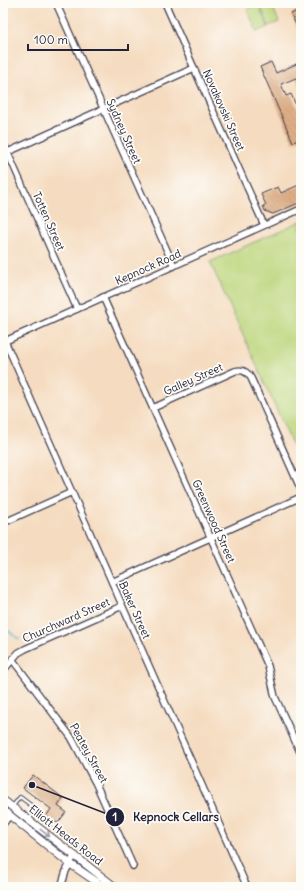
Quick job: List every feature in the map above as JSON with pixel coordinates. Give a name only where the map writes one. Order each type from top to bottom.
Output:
[{"type":"street","name":"Sydney Street","points":[[56,3],[174,266]]},
{"type":"street","name":"Novakovski Street","points":[[165,3],[264,225]]},
{"type":"street","points":[[8,152],[194,68]]},
{"type":"street","name":"Totten Street","points":[[3,142],[76,309]]},
{"type":"street","name":"Kepnock Road","points":[[4,342],[301,209]]},
{"type":"street","name":"Greenwood Street","points":[[103,297],[268,666],[276,697],[301,754]]},
{"type":"street","name":"Baker Street","points":[[4,342],[248,887]]},
{"type":"street","name":"Galley Street","points":[[153,408],[231,372],[242,370],[251,378],[301,490]]},
{"type":"street","points":[[3,523],[72,492]]},
{"type":"street","points":[[112,582],[301,497]]},
{"type":"street","name":"Churchward Street","points":[[3,671],[12,659],[25,649],[122,606]]},
{"type":"street","name":"Peatey Street","points":[[12,659],[71,737],[96,784],[133,866]]},
{"type":"street","name":"Elliott Heads Road","points":[[3,800],[115,887]]},
{"type":"street","name":"Elliott Heads Road","points":[[3,810],[69,863],[104,887]]},
{"type":"street","points":[[3,824],[10,815]]},
{"type":"street","points":[[61,887],[69,863],[74,856]]},
{"type":"lane","points":[[12,807],[20,797],[36,809],[29,821]]},
{"type":"green space","points":[[259,3],[271,3],[279,22],[269,26]]},
{"type":"green space","points":[[258,4],[268,27],[257,32],[247,9]]},
{"type":"green space","points":[[301,221],[301,464],[210,262]]},
{"type":"building","points":[[301,9],[301,36],[291,14]]},
{"type":"building","points":[[271,62],[276,73],[301,62],[301,90],[296,78],[281,84],[286,96],[291,94],[298,110],[301,109],[301,139],[293,142],[260,67]]},
{"type":"building","points":[[301,184],[301,202],[273,214],[265,211],[263,206],[266,205],[261,194],[278,187],[281,193]]},
{"type":"building","points":[[33,775],[63,798],[58,806],[66,812],[58,823],[54,821],[50,826],[43,821],[51,809],[23,788]]},
{"type":"waterway","points":[[3,627],[19,639]]},
{"type":"place","name":"Kepnock Cellars","points":[[32,785]]}]
